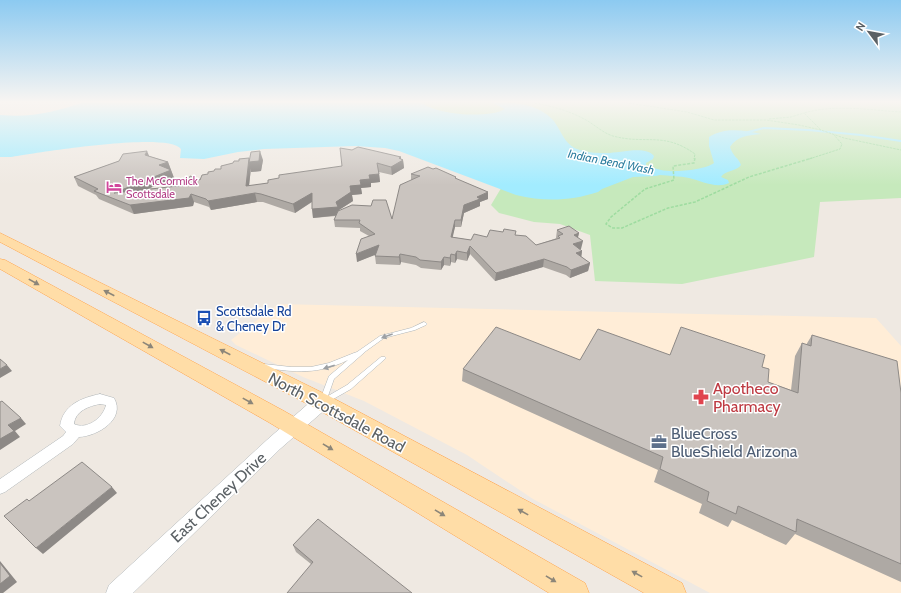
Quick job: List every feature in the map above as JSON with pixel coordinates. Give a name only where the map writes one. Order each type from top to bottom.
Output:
[{"type":"main road","name":"North Scottsdale Road","points":[[0,236],[322,402],[672,593]]},
{"type":"main road","points":[[0,263],[294,427],[574,593]]},
{"type":"street","name":"East Cheney Drive","points":[[117,593],[268,449],[322,402]]},
{"type":"street","points":[[0,487],[68,440],[76,431]]},
{"type":"lane","points":[[322,402],[331,378],[364,350],[382,338],[424,324]]},
{"type":"lane","points":[[247,364],[308,371],[336,364],[364,350]]},
{"type":"lane","points":[[322,402],[349,388],[383,358]]},
{"type":"path","points":[[599,130],[612,136],[666,140],[686,147],[695,154],[694,162],[672,167],[674,178],[672,181],[645,189],[611,217],[606,224],[608,226],[622,228],[668,208],[695,202],[754,175],[780,169],[840,149],[842,144],[834,135]]},
{"type":"path","points":[[821,130],[834,135],[901,150]]},
{"type":"shaded area","points":[[278,304],[876,318],[901,346],[901,593],[710,593],[533,499],[467,455],[364,401],[303,377],[236,345],[231,340]]},
{"type":"green space","points":[[468,130],[901,130],[901,198],[820,202],[814,257],[682,284],[595,281],[590,235],[560,224],[534,222],[499,213],[491,205],[525,148]]},
{"type":"water","points":[[0,130],[559,130],[566,141],[574,148],[597,153],[612,153],[632,150],[645,151],[654,156],[653,159],[646,163],[646,166],[659,170],[680,171],[696,169],[714,163],[709,146],[709,137],[715,134],[734,130],[761,134],[740,138],[730,147],[741,165],[721,177],[728,180],[729,183],[724,185],[714,185],[678,176],[660,175],[633,177],[598,192],[557,200],[537,199],[516,195],[399,151],[385,148],[355,146],[264,149],[238,152],[204,159],[180,158],[181,149],[171,144],[152,142],[100,145],[11,157],[0,157]]},
{"type":"building","points":[[358,147],[401,157],[399,158],[403,160],[391,167],[377,163],[379,174],[369,175],[370,179],[360,180],[361,185],[350,186],[351,192],[336,202],[338,207],[312,209],[312,193],[293,204],[255,193],[208,201],[191,194],[189,198],[130,205],[94,191],[98,189],[74,177],[119,161],[123,154],[147,151],[145,155],[168,162],[159,165],[171,170],[114,193],[187,185],[190,176],[200,180],[202,175],[208,174],[208,172],[214,171],[215,169],[221,169],[221,166],[233,163],[234,161],[239,161],[239,159],[249,158],[246,186],[268,183],[268,180],[279,178],[279,175],[342,166],[340,148],[352,150]]},
{"type":"building","points":[[260,151],[259,161],[249,162],[251,152]]},
{"type":"building","points":[[428,167],[433,169],[436,168],[488,192],[477,197],[480,199],[464,205],[461,220],[455,220],[451,237],[471,240],[474,234],[487,237],[490,230],[503,232],[504,229],[516,231],[515,235],[526,236],[536,245],[560,238],[558,236],[563,234],[557,230],[569,226],[579,233],[574,235],[583,241],[573,244],[582,251],[576,253],[590,263],[571,270],[567,267],[544,259],[496,273],[470,246],[467,253],[457,251],[455,255],[451,254],[450,258],[444,257],[441,262],[420,260],[416,257],[400,254],[399,257],[375,256],[379,245],[356,254],[361,239],[375,234],[359,223],[360,220],[334,220],[338,211],[352,205],[371,206],[373,200],[386,200],[392,219],[400,185],[420,176],[411,174]]},
{"type":"building","points":[[496,327],[580,360],[598,329],[670,355],[681,327],[765,355],[762,367],[769,369],[768,382],[798,393],[802,343],[811,346],[812,335],[897,361],[901,393],[901,564],[797,519],[796,532],[738,506],[736,514],[707,501],[709,492],[660,469],[663,457],[463,369]]},
{"type":"building","points":[[0,359],[7,365],[0,369]]},
{"type":"building","points":[[2,401],[21,418],[8,425],[14,431],[0,439],[0,402]]},
{"type":"building","points":[[82,462],[112,487],[36,548],[4,516],[27,499],[29,501]]},
{"type":"building","points":[[318,519],[412,593],[287,593],[313,562],[293,545]]},
{"type":"building","points":[[0,563],[10,576],[0,584]]},
{"type":"waterway","name":"Indian Bend Wash","points":[[744,133],[757,130]]},
{"type":"waterway","name":"Indian Bend Wash","points":[[801,130],[861,135],[901,141]]},
{"type":"place","name":"The McCormick Scottsdale","points":[[114,187]]},
{"type":"place","name":"Scottsdale Rd & Cheney Dr","points":[[204,318]]},
{"type":"place","name":"Apotheco Pharmacy","points":[[701,397]]},
{"type":"place","name":"BlueCross BlueShield Arizona","points":[[659,442]]}]
